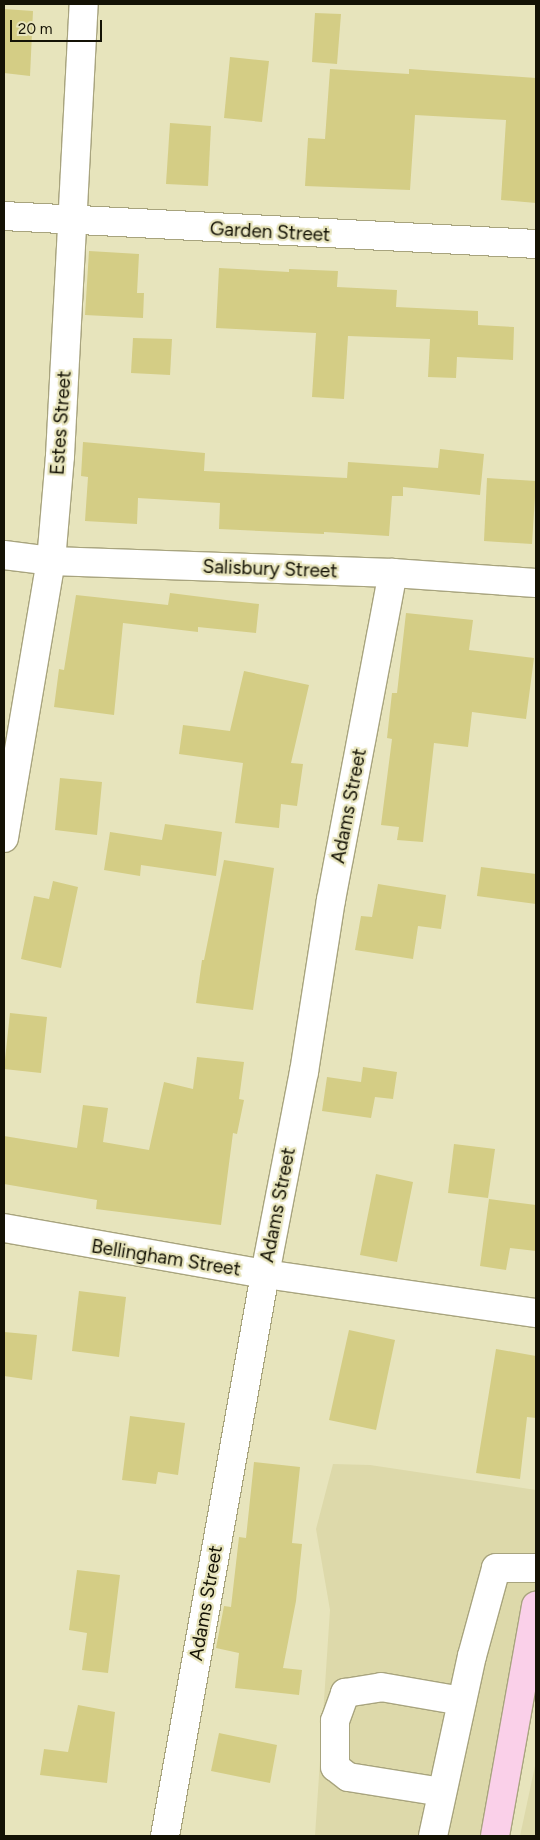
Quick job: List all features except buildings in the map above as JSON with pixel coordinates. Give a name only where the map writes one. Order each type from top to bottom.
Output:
[{"type":"main road","points":[[495,1836],[536,1606]]},
{"type":"street","name":"Estes Street","points":[[4,838],[51,561],[73,221],[84,4]]},
{"type":"street","name":"Garden Street","points":[[4,216],[536,244]]},
{"type":"street","name":"Salisbury Street","points":[[4,556],[51,561],[393,573],[536,583]]},
{"type":"street","name":"Adams Street","points":[[165,1836],[393,573]]},
{"type":"street","name":"Bellingham Street","points":[[4,1228],[72,1243],[265,1274],[536,1313]]},
{"type":"street","points":[[433,1836],[462,1701],[496,1568],[536,1568]]},
{"type":"street","points":[[442,1792],[348,1778],[335,1767],[335,1721],[345,1693],[381,1687],[462,1701]]},
{"type":"shaded area","points":[[333,1464],[370,1465],[536,1490],[536,1658],[503,1836],[315,1836],[330,1610],[316,1529]]},
{"type":"shaded area","points":[[535,1766],[536,1836],[520,1836]]}]
